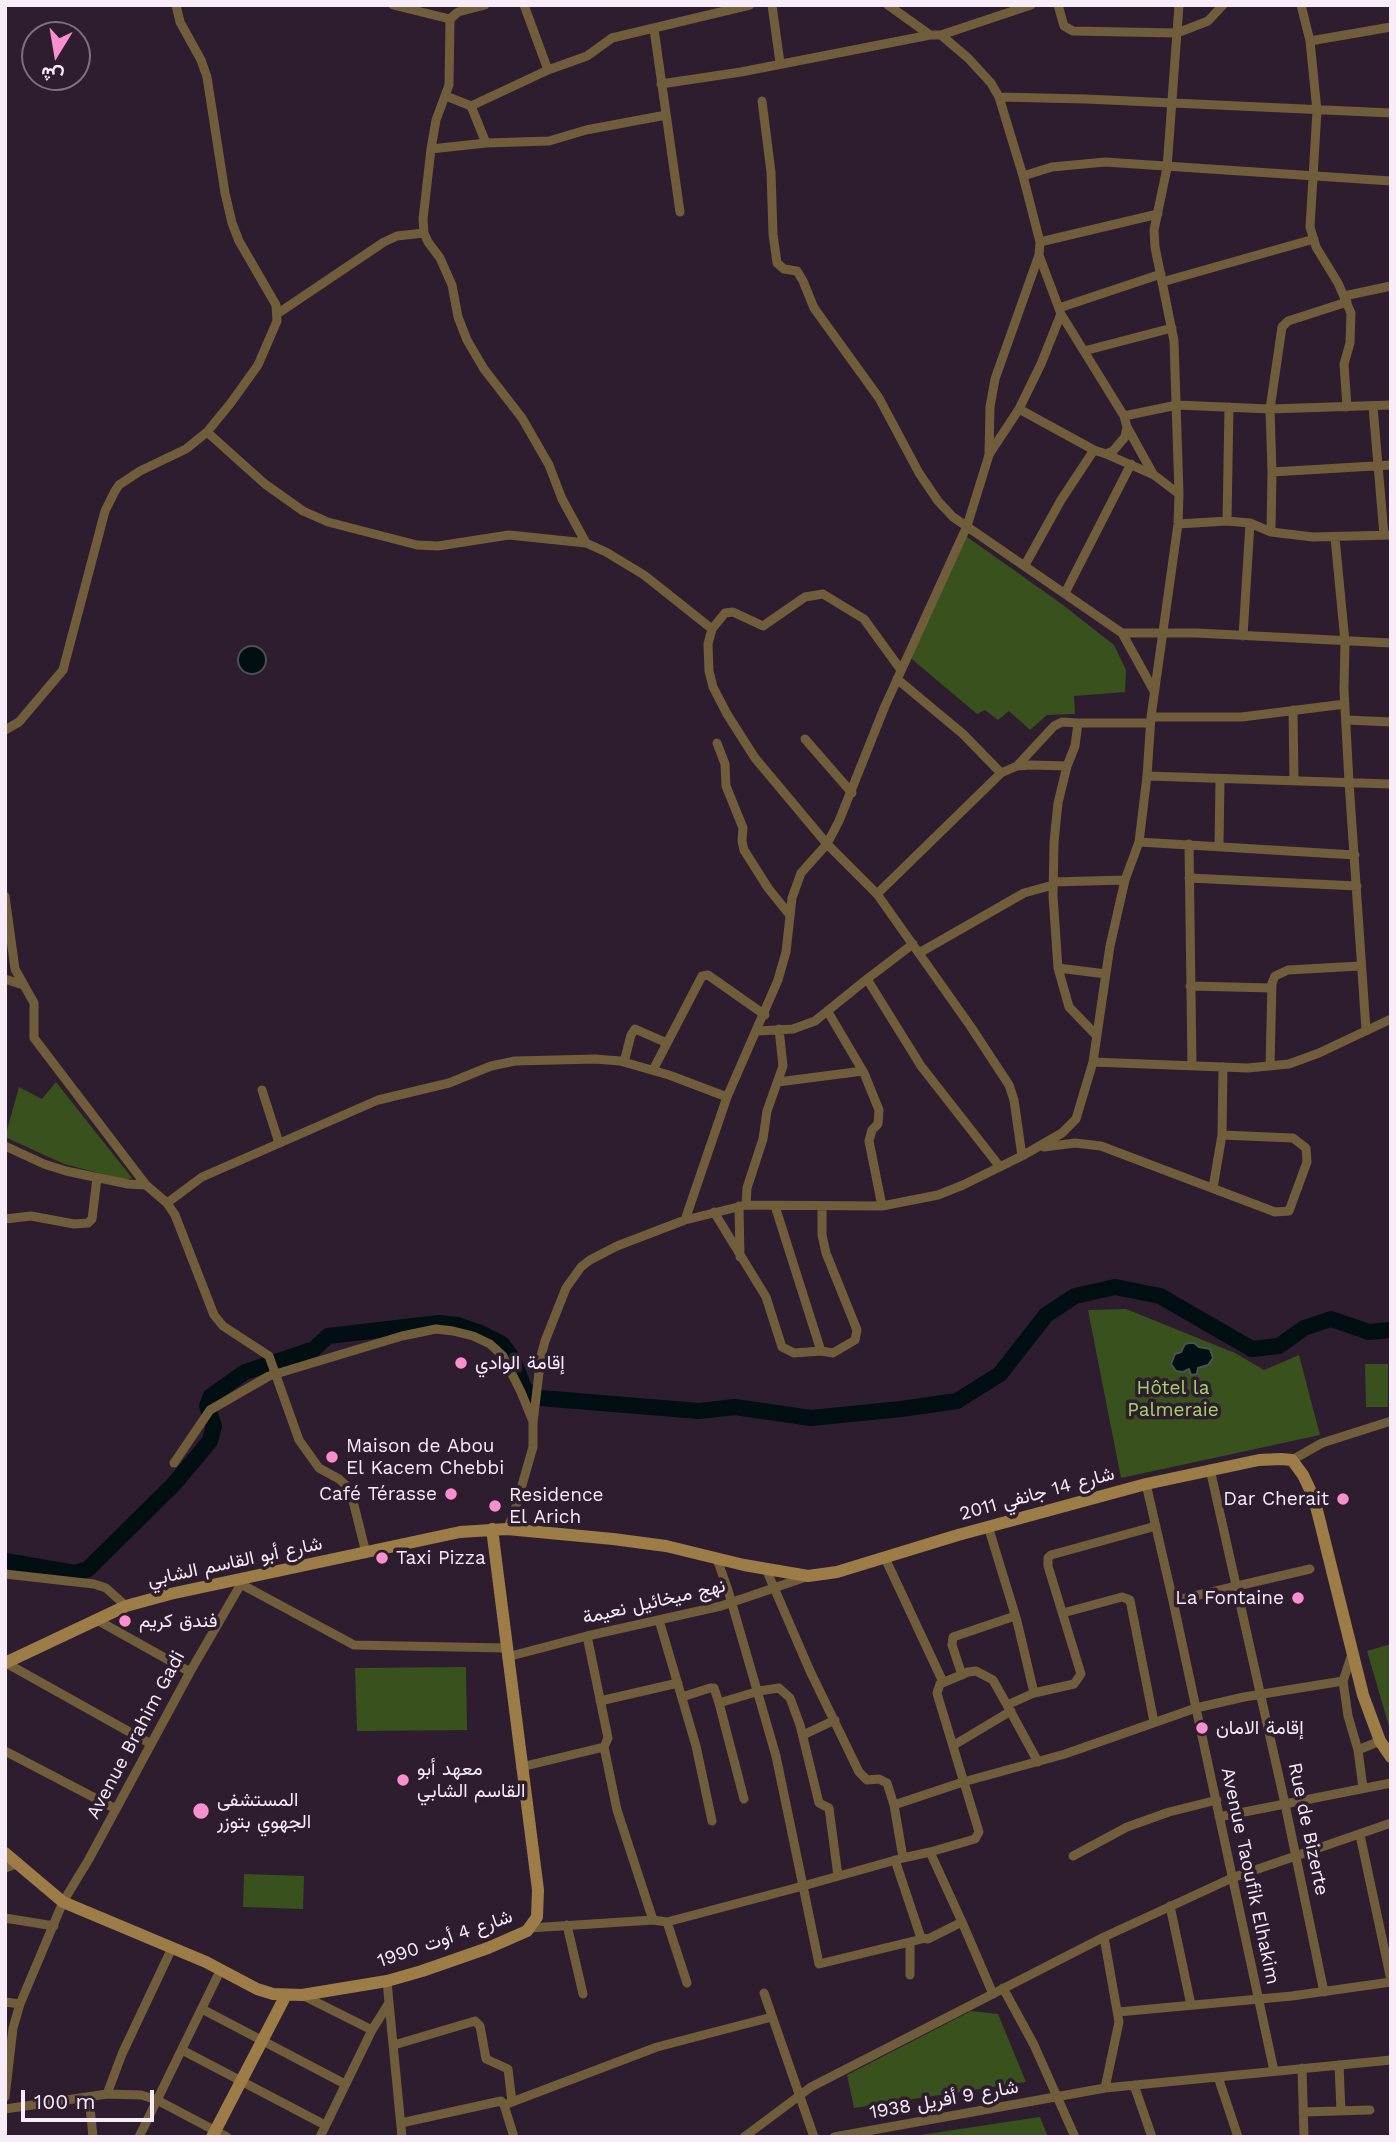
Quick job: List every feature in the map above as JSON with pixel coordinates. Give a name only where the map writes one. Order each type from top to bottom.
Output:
[{"type":"main road","name":"شارع 14 جانفي 2011","points":[[487,1529],[666,1546],[717,1559],[808,1576],[837,1572],[988,1526],[1146,1484],[1270,1458],[1292,1460]]},
{"type":"main road","points":[[1292,1460],[1314,1498],[1363,1695],[1380,1741],[1391,1757]]},
{"type":"main road","name":"شارع أبو القاسم الشابي","points":[[6,1663],[126,1606],[487,1529]]},
{"type":"main road","name":"شارع 4 أوت 1990","points":[[5,1853],[11,1866],[63,1902],[273,1994],[302,1995],[387,1980],[422,1971],[520,1935],[530,1928],[537,1917],[539,1900],[487,1529]]},
{"type":"main road","points":[[218,2135],[241,2081],[286,1995]]},
{"type":"street","points":[[5,730],[19,722],[63,670],[106,511],[119,485],[140,471],[186,449],[207,432],[258,365],[273,334],[276,305],[239,241],[232,223],[206,77],[201,60],[180,22],[176,5]]},
{"type":"street","points":[[393,5],[450,19]]},
{"type":"street","points":[[485,5],[458,12],[450,19],[449,85],[436,120],[431,149],[423,219],[424,233],[440,258],[452,285],[458,317],[467,340],[484,369],[522,418],[549,465],[562,499],[586,543]]},
{"type":"street","points":[[524,5],[548,70]]},
{"type":"street","points":[[471,106],[548,70],[587,56],[612,38],[750,5]]},
{"type":"street","points":[[772,5],[780,63]]},
{"type":"street","points":[[888,5],[930,35]]},
{"type":"street","points":[[661,84],[941,35],[1031,5]]},
{"type":"street","points":[[1058,5],[1064,26],[1073,31],[1177,33],[1208,21],[1223,5]]},
{"type":"street","points":[[507,1529],[533,1447],[533,1423],[541,1356],[566,1288],[581,1267],[603,1252],[685,1220],[742,1206],[882,1206],[938,1195],[1022,1156],[1062,1133],[1076,1119],[1093,1062],[1106,974],[1125,880],[1139,842],[1150,720],[1178,524],[1177,405],[1172,328],[1154,230],[1167,168],[1179,5]]},
{"type":"street","points":[[1301,5],[1310,41],[1317,111],[1310,227],[1316,247],[1346,299],[1351,313],[1352,330],[1344,364],[1347,407]]},
{"type":"street","points":[[1310,41],[1391,27]]},
{"type":"street","points":[[653,29],[680,212]]},
{"type":"street","points":[[685,1220],[727,1097],[765,1015],[784,962],[792,898],[801,873],[827,844],[852,793],[899,675],[967,526],[989,454],[990,407],[995,379],[1039,255],[1040,242],[999,97],[991,83],[968,58],[941,35]]},
{"type":"street","points":[[446,96],[471,106],[486,143]]},
{"type":"street","points":[[999,97],[1391,113]]},
{"type":"street","points":[[762,101],[771,172],[777,263],[784,269],[797,271],[814,309],[879,398],[919,473],[938,502],[953,517],[1122,633],[1154,692]]},
{"type":"street","points":[[431,149],[486,143],[549,141],[586,130],[666,115]]},
{"type":"street","points":[[1023,176],[1052,167],[1105,162],[1391,181]]},
{"type":"street","points":[[1040,242],[1158,214]]},
{"type":"street","points":[[277,314],[384,242],[397,236],[424,233]]},
{"type":"street","points":[[1060,311],[1162,278],[1314,239]]},
{"type":"street","points":[[1039,255],[1060,311],[1124,416],[1127,427],[1154,475]]},
{"type":"street","points":[[1271,532],[1270,409],[1282,327],[1288,321],[1346,299],[1391,286]]},
{"type":"street","points":[[989,454],[1019,409],[1041,364],[1060,311]]},
{"type":"street","points":[[1084,351],[1172,328]]},
{"type":"street","points":[[1124,416],[1177,405],[1270,409],[1391,405]]},
{"type":"street","points":[[1227,521],[1229,407]]},
{"type":"street","points":[[1178,524],[1227,521],[1250,523],[1271,532],[1335,538],[1387,535],[1377,466],[1373,407]]},
{"type":"street","points":[[1019,409],[1094,450],[1154,475],[1179,494]]},
{"type":"street","points":[[1106,454],[1119,445],[1125,437],[1127,427]]},
{"type":"street","points":[[207,432],[265,484],[303,511],[328,522],[417,545],[438,547],[509,535],[586,543],[644,575],[712,629]]},
{"type":"street","points":[[1025,565],[1061,499],[1094,450]]},
{"type":"street","points":[[1065,593],[1131,464]]},
{"type":"street","points":[[1272,472],[1391,465]]},
{"type":"street","points":[[1243,636],[1250,523]]},
{"type":"street","points":[[1335,538],[1345,642],[1349,782],[1366,1030]]},
{"type":"street","points":[[1001,772],[899,675],[864,619],[823,594],[805,597],[764,626],[728,611],[712,629],[708,644],[709,671],[713,687],[727,714],[755,758],[827,844],[877,894],[1009,1085],[1014,1100],[1022,1156]]},
{"type":"street","points":[[1122,633],[1391,643]]},
{"type":"street","points":[[1017,766],[1054,726],[1062,722],[1217,719],[1345,704]]},
{"type":"street","points":[[1293,710],[1294,781]]},
{"type":"street","points":[[1346,720],[1391,722]]},
{"type":"street","points":[[1078,723],[1075,746],[1058,803],[1053,884],[1058,968],[1069,1007],[1097,1036]]},
{"type":"street","points":[[805,739],[852,793]]},
{"type":"street","points":[[718,743],[725,764],[726,786],[743,828],[741,841],[744,850],[768,888],[789,914]]},
{"type":"street","points":[[877,894],[1001,772],[1017,766],[1067,766]]},
{"type":"street","points":[[1147,776],[1391,784]]},
{"type":"street","points":[[1219,846],[1220,779]]},
{"type":"street","points":[[1139,842],[1355,855]]},
{"type":"street","points":[[1189,844],[1192,1065]]},
{"type":"street","points":[[1189,878],[1357,886]]},
{"type":"street","points":[[758,1031],[803,1027],[828,1012],[866,979],[916,949],[1024,893],[1053,884],[1125,880]]},
{"type":"street","points":[[5,896],[13,959],[23,985],[34,1003],[33,1032],[38,1044],[146,1185],[167,1203],[180,1225],[214,1315],[223,1326],[269,1356],[299,1440],[318,1468],[339,1479],[350,1489],[366,1553]]},
{"type":"street","points":[[1270,1066],[1272,988],[1275,975],[1280,972],[1360,966]]},
{"type":"street","points":[[1058,968],[1106,974]]},
{"type":"street","points":[[653,1070],[705,974],[765,1015]]},
{"type":"street","points":[[5,979],[23,985]]},
{"type":"street","points":[[866,979],[920,1066],[1000,1167]]},
{"type":"street","points":[[1190,986],[1272,988]]},
{"type":"street","points":[[828,1012],[863,1071],[880,1117],[869,1135],[869,1140],[882,1206]]},
{"type":"street","points":[[1093,1062],[1270,1066],[1319,1053],[1391,1018]]},
{"type":"street","points":[[624,1062],[631,1034],[635,1029],[667,1043]]},
{"type":"street","points":[[740,1257],[742,1206],[764,1133],[766,1111],[783,1062],[779,1029]]},
{"type":"street","points":[[167,1203],[202,1177],[378,1100],[459,1080],[491,1066],[533,1060],[595,1059],[624,1062],[727,1097]]},
{"type":"street","points":[[1213,1188],[1222,1135],[1223,1067]]},
{"type":"street","points":[[778,1082],[863,1071]]},
{"type":"street","points":[[262,1090],[279,1143]]},
{"type":"street","points":[[1035,1148],[1075,1143],[1101,1146],[1275,1212],[1289,1211],[1307,1162],[1306,1148],[1293,1138],[1222,1135]]},
{"type":"street","points":[[5,1146],[44,1164],[97,1178],[146,1185]]},
{"type":"street","points":[[5,1219],[31,1216],[74,1224],[88,1223],[92,1219],[97,1178]]},
{"type":"street","points":[[775,1206],[821,1351]]},
{"type":"street","points":[[714,1212],[765,1297],[782,1347],[794,1353],[832,1353],[857,1337],[857,1330],[826,1253],[822,1235],[822,1207]]},
{"type":"street","points":[[174,1463],[210,1410],[275,1370],[436,1329],[453,1331],[490,1344],[503,1356],[522,1392],[533,1423]]},
{"type":"street","points":[[1292,1460],[1322,1443],[1391,1421]]},
{"type":"street","name":"Rue de Bizerte","points":[[1210,1469],[1324,1992]]},
{"type":"street","name":"Avenue Taoufik Elhakim","points":[[1146,1484],[1274,2071]]},
{"type":"street","points":[[988,1526],[1015,1616],[1034,1693]]},
{"type":"street","points":[[954,1745],[1034,1693],[1071,1685],[1079,1678],[1079,1666],[1048,1558],[1156,1526]]},
{"type":"street","points":[[885,1558],[943,1682]]},
{"type":"street","points":[[717,1559],[759,1691],[776,1756],[819,1964],[928,1939],[962,1923]]},
{"type":"street","points":[[766,1569],[859,1772],[867,1780],[879,1779],[887,1783],[894,1805],[899,1859],[922,1939]]},
{"type":"street","points":[[1173,1601],[1310,1569]]},
{"type":"street","points":[[5,1574],[94,1584],[106,1588],[126,1606]]},
{"type":"street","name":"نهج ميخائيل نعيمة","points":[[238,1582],[354,1646],[506,1653],[732,1602],[808,1576]]},
{"type":"street","name":"Avenue Brahim Gadi","points":[[5,2097],[13,2028],[20,2004],[63,1902],[238,1582]]},
{"type":"street","points":[[1063,1613],[1122,1597],[1130,1600],[1154,1721]]},
{"type":"street","points":[[962,1675],[952,1645],[953,1637],[1015,1616]]},
{"type":"street","points":[[97,1620],[190,1672]]},
{"type":"street","points":[[659,1620],[696,1746],[712,1821]]},
{"type":"street","points":[[587,1636],[608,1738],[604,1747],[617,1810],[653,1920]]},
{"type":"street","points":[[1353,1653],[1343,1681],[1363,1788]]},
{"type":"street","points":[[6,1663],[151,1744]]},
{"type":"street","points":[[530,1928],[653,1920],[667,1922],[978,1837],[979,1828],[937,1693],[940,1684],[962,1675],[976,1671],[991,1678],[1038,1762]]},
{"type":"street","points":[[894,1805],[963,1782],[1038,1762],[1196,1708],[1260,1694],[1343,1681]]},
{"type":"street","points":[[600,1701],[678,1683]]},
{"type":"street","points":[[719,1703],[774,1687],[790,1698],[803,1735],[818,1803],[829,1808],[838,1876]]},
{"type":"street","points":[[682,1697],[714,1688],[744,1798]]},
{"type":"street","points":[[803,1735],[835,1720]]},
{"type":"street","points":[[1358,1750],[1380,1741]]},
{"type":"street","points":[[522,1767],[604,1747]]},
{"type":"street","points":[[5,1751],[116,1809]]},
{"type":"street","points":[[1219,1818],[1391,1783]]},
{"type":"street","points":[[1073,1856],[1127,1827],[1169,1812],[1217,1800]]},
{"type":"street","points":[[744,2137],[801,2094],[1104,1937],[1232,1878],[1391,1823]]},
{"type":"street","points":[[1118,2012],[1324,1992],[1391,1981],[1360,1835]]},
{"type":"street","points":[[930,1852],[993,1994]]},
{"type":"street","points":[[1170,1906],[1191,2005]]},
{"type":"street","points":[[5,1918],[54,1926]]},
{"type":"street","points":[[667,1922],[687,1983]]},
{"type":"street","points":[[567,1925],[583,1994]]},
{"type":"street","points":[[1104,1937],[1119,2022],[1105,2088]]},
{"type":"street","points":[[910,1942],[910,1975]]},
{"type":"street","points":[[107,2094],[172,1948]]},
{"type":"street","points":[[139,2137],[221,1969]]},
{"type":"street","points":[[387,1980],[402,2137]]},
{"type":"street","points":[[1003,1988],[1059,2097],[1075,2137]]},
{"type":"street","points":[[764,1993],[814,2137]]},
{"type":"street","points":[[302,1995],[372,2030]]},
{"type":"street","points":[[5,2002],[20,2004]]},
{"type":"street","points":[[320,2137],[372,2030],[389,2003]]},
{"type":"street","points":[[202,2009],[345,2084]]},
{"type":"street","points":[[401,2123],[494,2101],[508,2103],[645,2051],[772,2017]]},
{"type":"street","points":[[394,2045],[475,2021],[480,2026],[486,2059],[508,2069],[508,2103],[514,2137]]},
{"type":"street","points":[[181,2050],[325,2125]]},
{"type":"street","name":"شارع 9 أفريل 1938","points":[[834,2137],[1105,2088],[1391,2060]]},
{"type":"street","points":[[1339,2065],[1341,2111]]},
{"type":"street","points":[[1302,2068],[1304,2137]]},
{"type":"street","points":[[1218,2077],[1238,2137]]},
{"type":"street","points":[[1134,2085],[1152,2137]]},
{"type":"street","points":[[5,2109],[107,2094],[141,2095],[157,2100],[218,2135]]},
{"type":"street","points":[[89,2097],[93,2137]]},
{"type":"street","points":[[1303,2112],[1370,2110]]},
{"type":"green space","points":[[963,534],[1114,645],[1126,670],[1125,692],[1074,696],[1075,714],[1047,715],[1030,730],[1009,711],[998,720],[985,710],[977,714],[907,655],[956,539]]},
{"type":"green space","points":[[56,1082],[132,1178],[126,1180],[64,1164],[5,1137],[19,1087],[42,1099]]},
{"type":"green space","name":"Hôtel la Palmeraie","points":[[1126,1309],[1235,1353],[1264,1370],[1299,1355],[1320,1435],[1121,1478],[1088,1310]]},
{"type":"green space","points":[[1365,1364],[1388,1364],[1388,1407],[1366,1407]]},
{"type":"green space","points":[[1391,1644],[1391,1733],[1367,1651]]},
{"type":"green space","points":[[466,1667],[467,1730],[357,1731],[355,1668]]},
{"type":"green space","points":[[244,1874],[304,1876],[303,1909],[243,1907]]},
{"type":"green space","points":[[971,2011],[998,2014],[1026,2082],[854,2108],[847,2075]]},
{"type":"green space","points":[[1040,2117],[1048,2137],[907,2137]]},
{"type":"shaded area","points":[[252,646],[262,650],[266,660],[262,670],[252,674],[242,670],[238,660],[242,650]]},
{"type":"shaded area","points":[[1185,1344],[1210,1349],[1213,1358],[1208,1365],[1198,1368],[1197,1374],[1191,1375],[1189,1369],[1176,1371],[1171,1364],[1175,1354],[1181,1352]]},
{"type":"waterway","points":[[5,1561],[75,1573],[88,1569],[174,1484],[210,1441],[214,1426],[207,1406],[211,1396],[245,1372],[314,1349],[328,1336],[439,1323],[458,1325],[502,1344],[513,1359],[524,1388],[531,1395],[540,1398],[699,1411],[735,1407],[811,1418],[957,1401],[1000,1374],[1046,1315],[1075,1296],[1115,1287],[1160,1296],[1252,1349],[1279,1346],[1304,1328],[1331,1319],[1369,1332],[1391,1330]]},
{"type":"place","name":"إقامة الوادي","points":[[461,1363]]},
{"type":"place","name":"Maison de Abou El Kacem Chebbi","points":[[332,1457]]},
{"type":"place","name":"Café Térasse","points":[[451,1494]]},
{"type":"place","name":"Dar Cherait","points":[[1343,1499]]},
{"type":"place","name":"Residence El Arich","points":[[495,1506]]},
{"type":"place","name":"Taxi Pizza","points":[[382,1558]]},
{"type":"place","name":"La Fontaine","points":[[1298,1598]]},
{"type":"place","name":"فندق كريم","points":[[125,1621]]},
{"type":"place","name":"إقامة الامان","points":[[1202,1728]]},
{"type":"place","name":"معهد أبو القاسم الشابي","points":[[403,1780]]},
{"type":"place","name":"المستشفى الجهوي بتوزر","points":[[201,1811]]}]
